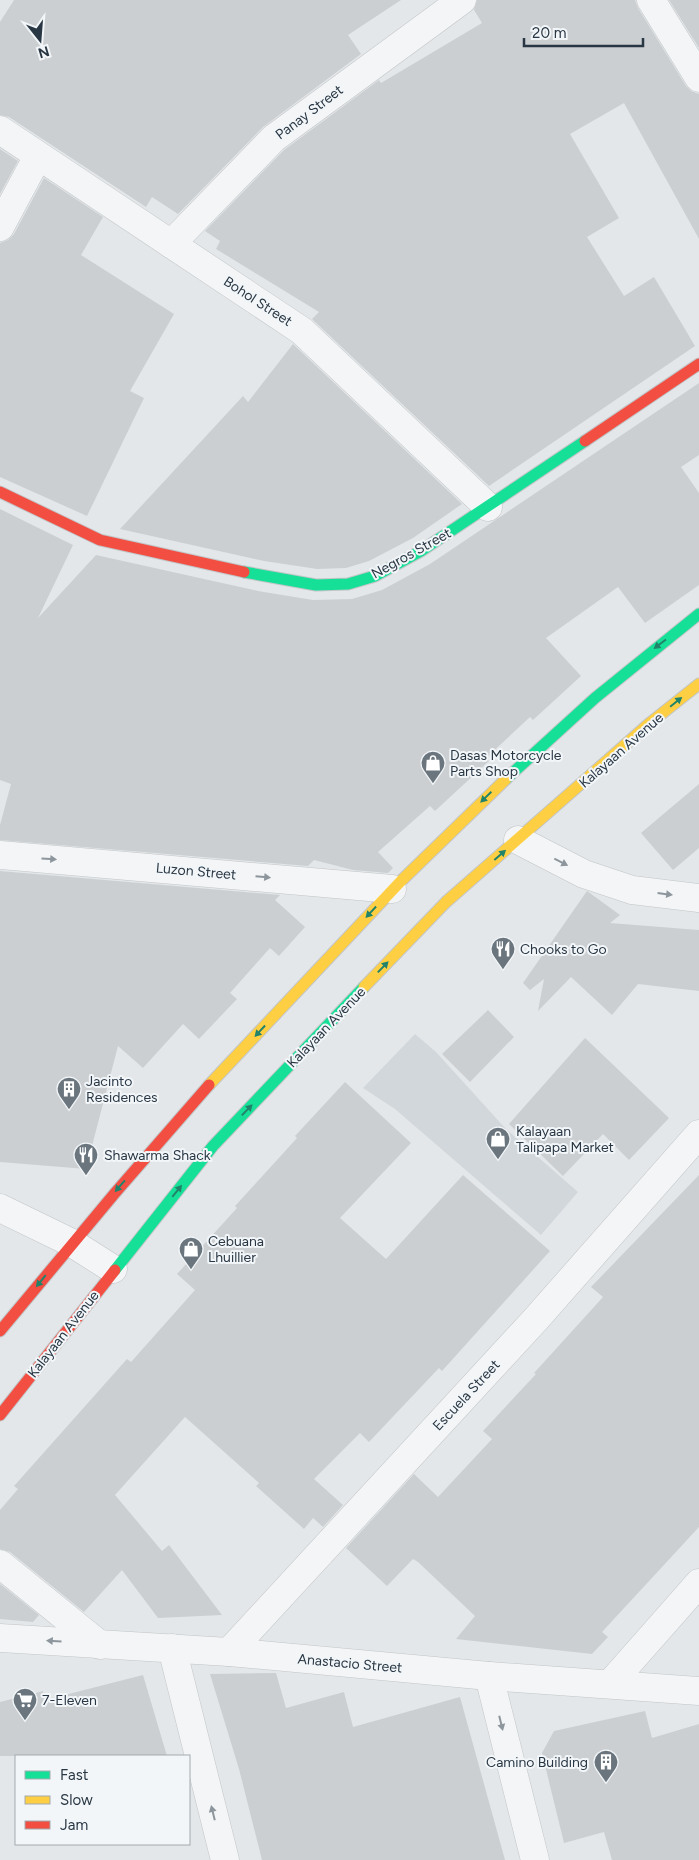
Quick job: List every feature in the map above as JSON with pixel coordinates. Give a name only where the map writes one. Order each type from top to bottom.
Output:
[{"type":"main road","name":"Negros Street","points":[[0,492],[100,540],[261,576],[316,585],[348,584],[375,576],[421,551],[699,364]]},
{"type":"main road","points":[[0,1331],[186,1109],[392,889],[489,794],[640,659],[699,614]]},
{"type":"main road","name":"Kalayaan Avenue","points":[[0,1415],[113,1269],[213,1146],[446,902],[650,723],[699,684]]},
{"type":"street","name":"Panay Street","points":[[171,244],[274,138],[462,0]]},
{"type":"street","points":[[651,0],[699,78]]},
{"type":"street","name":"Bohol Street","points":[[0,130],[302,331],[488,507]]},
{"type":"street","points":[[0,227],[38,156]]},
{"type":"street","points":[[518,840],[584,874],[632,890],[699,898]]},
{"type":"street","name":"Luzon Street","points":[[0,855],[392,889]]},
{"type":"street","name":"Escuela Street","points":[[229,1652],[536,1319],[699,1134]]},
{"type":"street","points":[[0,1208],[72,1243],[113,1269]]},
{"type":"street","points":[[0,1564],[100,1644]]},
{"type":"street","points":[[610,1684],[699,1583]]},
{"type":"street","name":"Anastacio Street","points":[[0,1638],[229,1652],[489,1676],[699,1691]]},
{"type":"street","points":[[172,1648],[225,1860]]},
{"type":"street","points":[[489,1676],[535,1860]]},
{"type":"shaded area","name":"Kalayaan Talipapa Market","points":[[415,1034],[436,1052],[506,1129],[578,1192],[541,1235],[395,1109],[363,1088]]},
{"type":"building","points":[[14,0],[401,0],[348,35],[361,54],[263,127],[178,214],[152,197],[146,207],[9,117],[0,115],[0,22]]},
{"type":"building","points":[[477,0],[635,0],[638,8],[686,86],[691,91],[699,94],[699,239],[624,103],[570,134],[619,218],[587,237],[624,296],[654,277],[695,346],[489,486],[312,319],[319,312],[216,249],[220,241],[205,231],[284,150],[379,80],[381,83],[482,23],[474,10]]},
{"type":"building","points":[[669,0],[699,0],[699,48]]},
{"type":"building","points":[[0,149],[18,161],[0,194]]},
{"type":"building","points":[[44,178],[103,217],[81,255],[174,314],[130,391],[144,398],[87,516],[0,477],[0,243],[8,240],[14,234]]},
{"type":"building","points":[[293,344],[462,504],[413,538],[369,561],[346,568],[317,569],[264,561],[120,529],[243,396],[248,402]]},
{"type":"building","points":[[699,383],[699,455],[681,467],[699,493],[699,585],[645,623],[618,587],[546,638],[581,676],[533,720],[530,717],[486,758],[489,761],[435,811],[430,806],[378,852],[393,868],[388,873],[353,870],[314,860],[308,866],[0,840],[0,825],[11,784],[0,780],[0,509],[73,545],[38,618],[96,555],[258,591],[313,600],[352,599],[382,590],[430,564]]},
{"type":"building","points":[[699,784],[699,848],[673,870],[641,833]]},
{"type":"building","points":[[0,871],[280,895],[275,900],[305,927],[279,956],[270,948],[230,993],[237,999],[199,1039],[183,1024],[143,1068],[118,1046],[86,1169],[0,1162]]},
{"type":"building","points":[[587,891],[620,915],[610,923],[699,930],[699,991],[638,984],[612,1015],[571,977],[538,1011],[544,979],[530,990],[523,983]]},
{"type":"building","points":[[488,1010],[514,1037],[470,1082],[442,1054]]},
{"type":"building","points":[[585,1038],[669,1118],[629,1160],[603,1134],[563,1176],[509,1124]]},
{"type":"building","points":[[345,1082],[411,1143],[340,1218],[386,1259],[463,1175],[550,1251],[442,1371],[439,1368],[369,1442],[360,1433],[314,1479],[343,1505],[323,1527],[313,1518],[304,1529],[256,1486],[259,1483],[185,1417],[115,1495],[162,1551],[169,1545],[222,1615],[158,1618],[122,1570],[84,1612],[10,1552],[0,1549],[0,1510],[18,1489],[14,1486],[127,1359],[131,1362],[195,1290],[177,1274],[297,1138],[295,1136]]},
{"type":"building","points":[[699,1175],[699,1527],[602,1632],[608,1637],[592,1654],[456,1639],[475,1616],[418,1562],[413,1559],[387,1586],[346,1548],[414,1474],[438,1497],[492,1439],[483,1431],[603,1297],[591,1287]]},
{"type":"building","points":[[0,1584],[39,1615],[33,1622],[0,1619]]},
{"type":"building","points":[[276,1673],[286,1708],[344,1692],[353,1727],[460,1697],[505,1860],[262,1860],[239,1769],[210,1674]]},
{"type":"building","points":[[143,1675],[167,1755],[0,1756],[0,1702],[43,1691],[45,1700]]},
{"type":"building","name":"Camino Building","points":[[645,1711],[652,1738],[699,1724],[699,1860],[612,1860],[604,1832],[564,1843],[542,1753],[554,1731]]},
{"type":"traffic: fast","points":[[244,572],[316,585],[348,584],[375,576],[421,551],[585,441]]},
{"type":"traffic: fast","points":[[506,779],[595,698],[699,614]]},
{"type":"traffic: fast","points":[[115,1270],[213,1146],[364,987]]},
{"type":"traffic: slow","points":[[364,987],[446,902],[650,723],[699,684]]},
{"type":"traffic: slow","points":[[209,1085],[401,881],[506,779]]},
{"type":"traffic: jam","points":[[585,441],[699,364]]},
{"type":"traffic: jam","points":[[0,492],[100,540],[244,572]]},
{"type":"traffic: jam","points":[[0,1331],[115,1193],[209,1085]]},
{"type":"traffic: jam","points":[[0,1415],[115,1270]]},
{"type":"place","name":"Dasas Motorcycle Parts Shop","points":[[433,784]]},
{"type":"place","name":"Chooks to Go","points":[[503,970]]},
{"type":"place","name":"Jacinto Residences","points":[[69,1110]]},
{"type":"place","name":"Kalayaan Talipapa Market","points":[[498,1160]]},
{"type":"place","name":"Shawarma Shack","points":[[86,1176]]},
{"type":"place","name":"Cebuana Lhuillier","points":[[191,1270]]},
{"type":"place","name":"7-Eleven","points":[[25,1721]]},
{"type":"place","name":"Camino Building","points":[[606,1783]]}]
